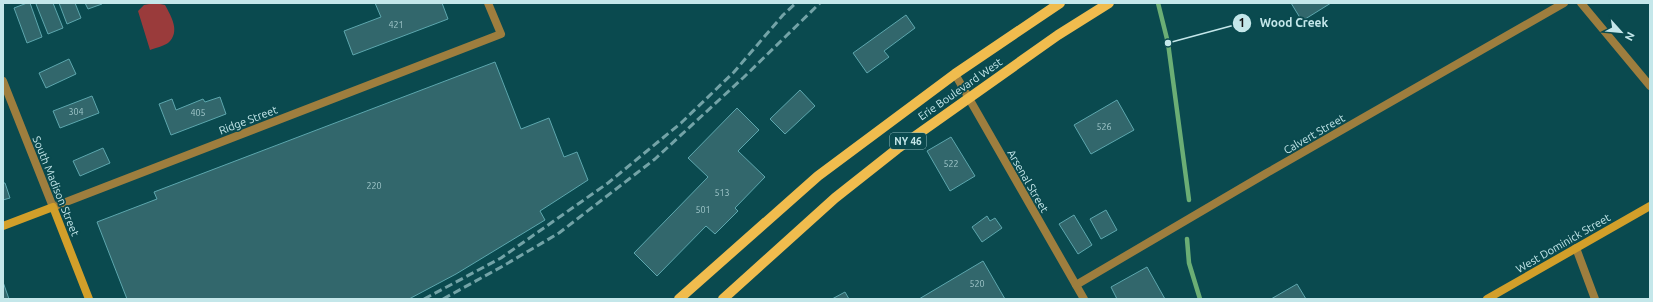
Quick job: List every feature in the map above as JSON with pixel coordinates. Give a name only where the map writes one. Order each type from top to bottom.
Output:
[{"type":"main road","name":"Erie Boulevard West","points":[[679,299],[818,176],[955,74],[1060,3]]},
{"type":"main road","name":"Erie Boulevard West","points":[[724,299],[835,198],[897,149],[1058,35],[1109,3]]},
{"type":"street","name":"Ridge Street","points":[[3,226],[501,34],[488,3]]},
{"type":"street","name":"Calvert Street","points":[[1076,286],[1265,174],[1564,3]]},
{"type":"street","points":[[1581,3],[1650,86]]},
{"type":"street","name":"Arsenal Street","points":[[955,74],[1084,299]]},
{"type":"street","name":"South Madison Street","points":[[3,81],[54,207],[89,299]]},
{"type":"street","name":"West Dominick Street","points":[[1486,299],[1650,206]]},
{"type":"street","points":[[1576,248],[1595,299]]},
{"type":"shaded area","points":[[155,3],[165,5],[174,24],[174,34],[168,43],[150,50],[138,11],[144,5]]},
{"type":"building","points":[[30,3],[42,37],[27,43],[14,8]]},
{"type":"building","points":[[53,3],[63,28],[48,34],[36,4]]},
{"type":"building","points":[[59,3],[75,3],[81,18],[67,24]]},
{"type":"building","points":[[85,3],[101,3],[102,4],[88,9]]},
{"type":"building","points":[[375,3],[442,3],[448,19],[353,55],[344,31],[381,17]]},
{"type":"building","points":[[1291,3],[1331,3],[1302,21]]},
{"type":"building","points":[[906,15],[915,28],[884,51],[889,57],[867,73],[853,53]]},
{"type":"building","points":[[69,59],[76,74],[46,88],[39,73]]},
{"type":"building","points":[[495,62],[521,129],[549,118],[564,157],[577,152],[588,180],[540,211],[545,220],[456,274],[409,299],[127,299],[97,222],[157,199],[154,192]]},
{"type":"building","points":[[800,90],[815,106],[785,134],[770,119]]},
{"type":"building","points":[[92,96],[99,113],[60,128],[53,111]]},
{"type":"building","points":[[220,97],[226,114],[171,135],[159,104],[172,99],[176,110],[203,99],[205,102]]},
{"type":"building","points":[[1117,100],[1134,130],[1091,154],[1074,125]]},
{"type":"building","points":[[737,108],[759,130],[738,151],[765,177],[735,208],[738,211],[715,234],[706,226],[657,276],[634,253],[708,177],[688,158]]},
{"type":"building","points":[[951,137],[975,176],[950,191],[927,151]]},
{"type":"building","points":[[103,148],[110,163],[80,176],[73,161]]},
{"type":"building","points":[[3,183],[5,183],[10,198],[3,200]]},
{"type":"building","points":[[1106,210],[1117,230],[1101,239],[1090,219]]},
{"type":"building","points":[[1074,215],[1092,245],[1078,254],[1059,224]]},
{"type":"building","points":[[987,216],[990,221],[995,218],[1002,228],[982,242],[972,227]]},
{"type":"building","points":[[983,261],[1005,299],[919,299]]},
{"type":"building","points":[[1147,267],[1165,299],[1117,299],[1111,287]]},
{"type":"building","points":[[3,282],[9,299],[3,299]]},
{"type":"building","points":[[1297,284],[1306,299],[1271,299]]},
{"type":"building","points":[[845,292],[849,299],[832,299]]},
{"type":"waterway","points":[[1158,3],[1168,43],[1189,200]]},
{"type":"waterway","points":[[1187,239],[1189,263],[1200,299]]},
{"type":"railway","points":[[424,299],[501,258],[608,183],[681,123],[734,72],[783,15],[796,3]]},
{"type":"railway","points":[[443,299],[559,233],[655,159],[744,77],[820,3]]},
{"type":"place","name":"Wood Creek","points":[[1168,43]]}]
